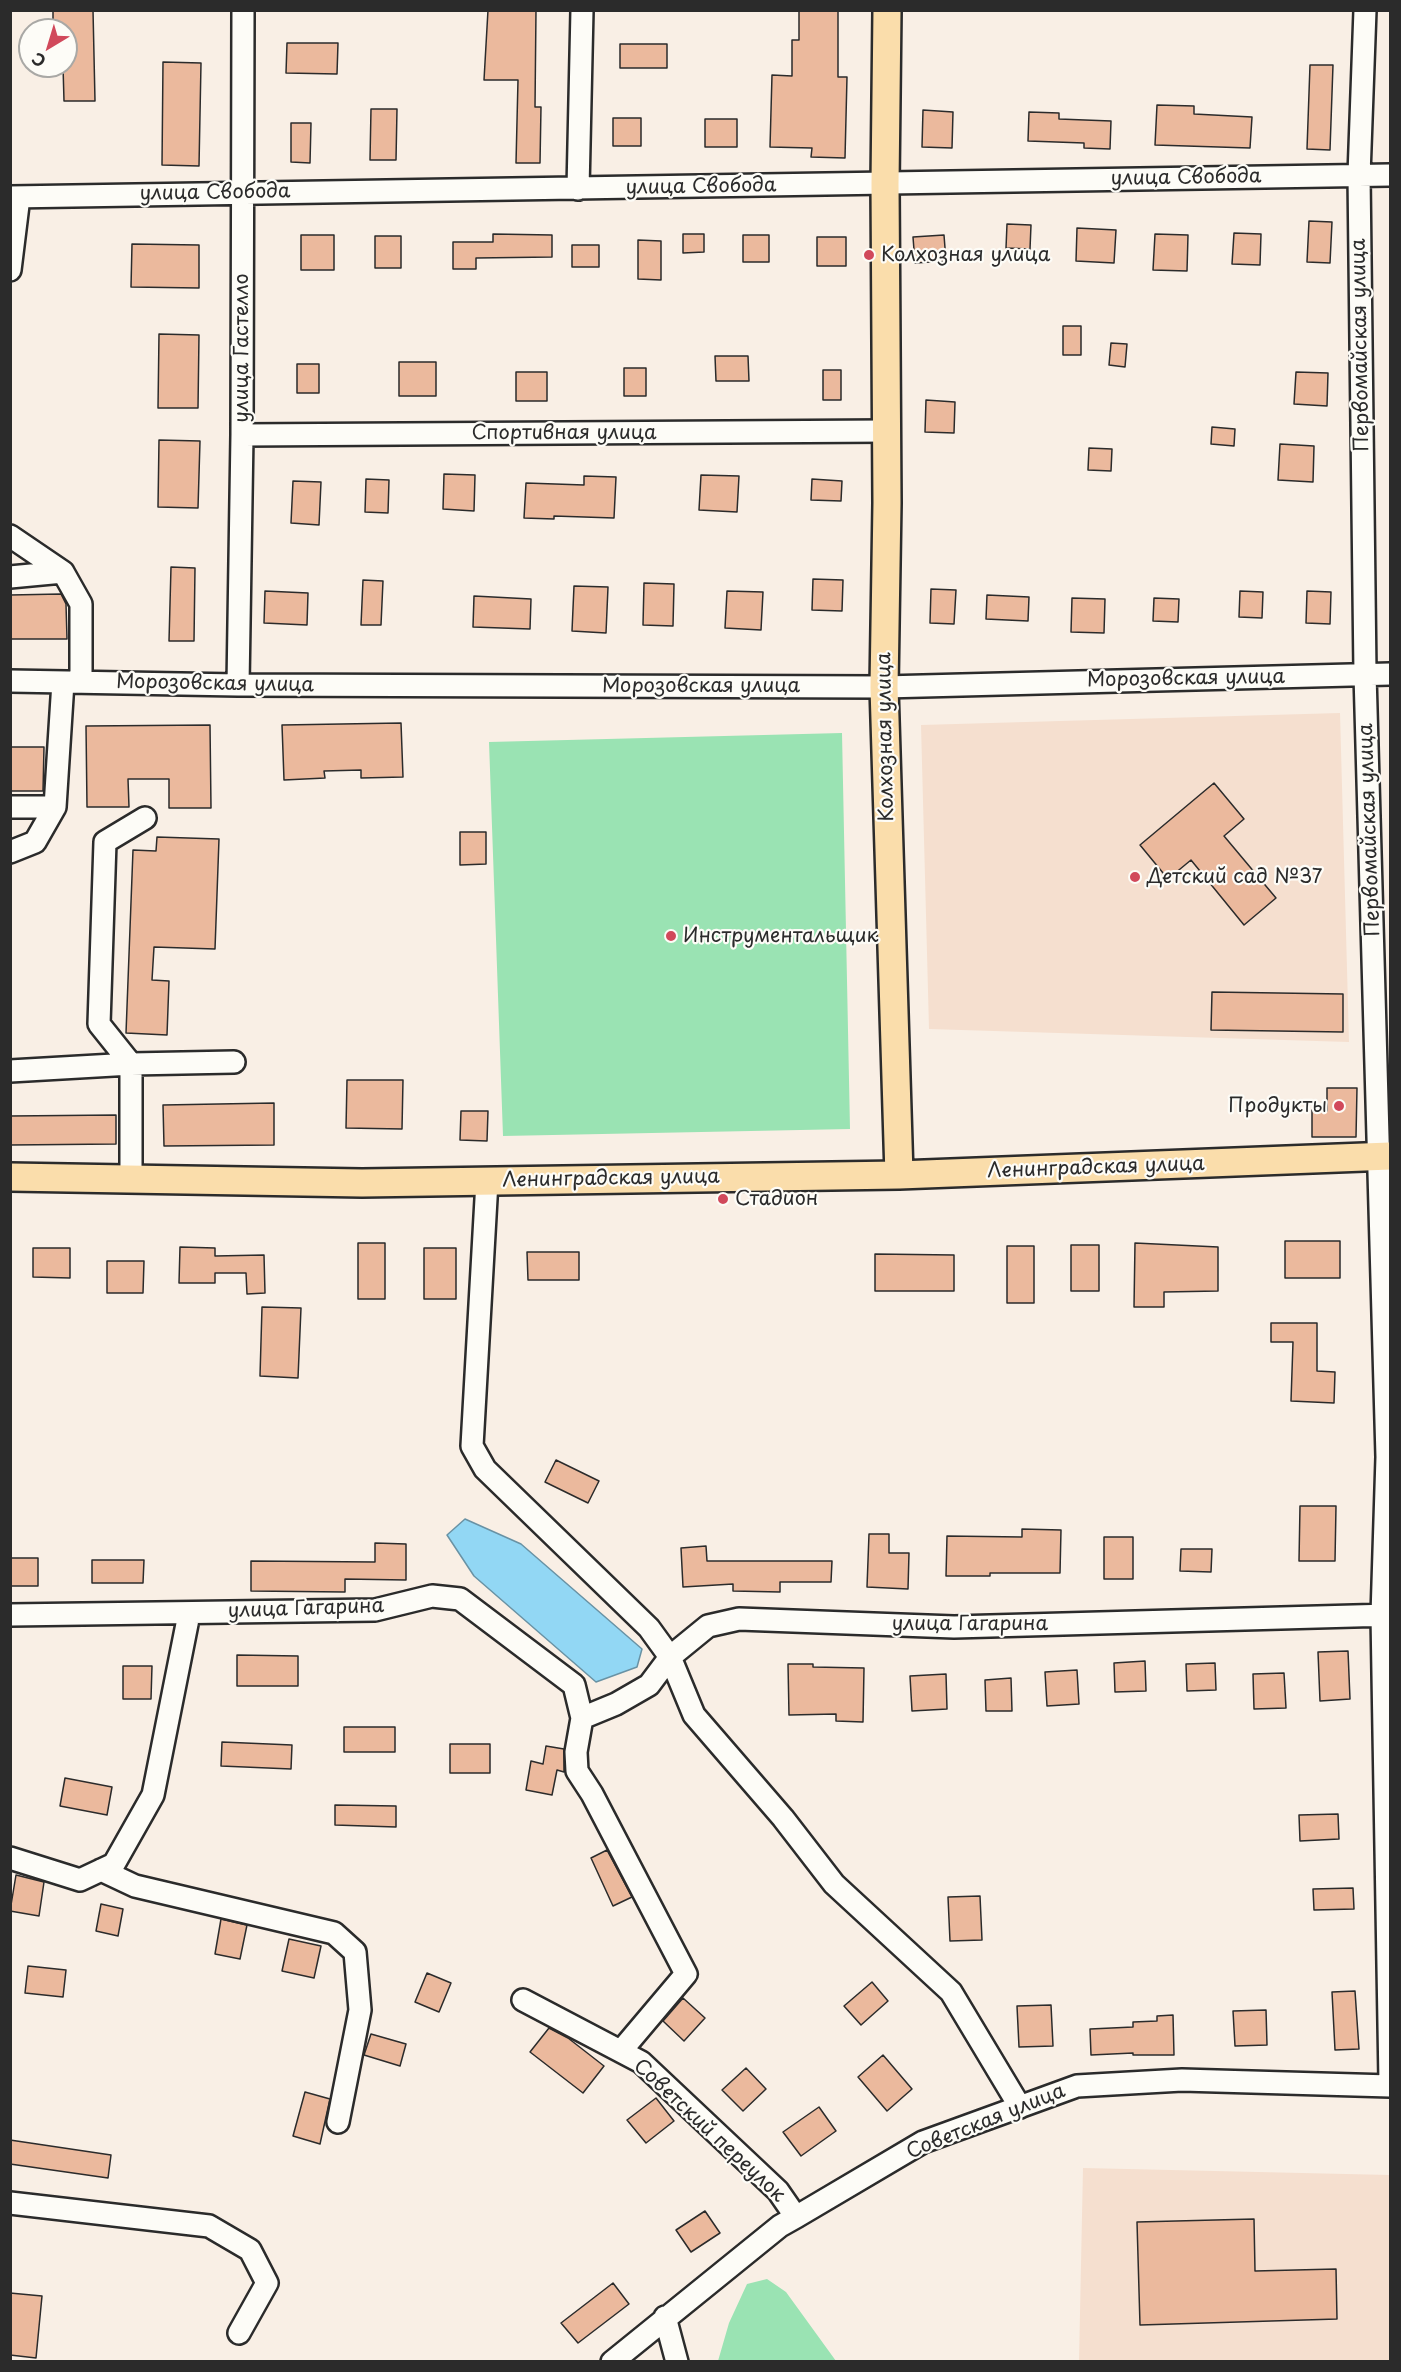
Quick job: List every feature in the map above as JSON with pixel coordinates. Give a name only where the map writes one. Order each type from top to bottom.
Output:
[{"type":"main road","name":"Колхозная улица","points":[[887,10],[885,184],[887,431],[884,687],[899,1175]]},
{"type":"main road","name":"Ленинградская улица","points":[[10,1177],[362,1183],[899,1175],[1385,1156]]},
{"type":"street","name":"улица Гастелло","points":[[238,685],[242,435],[243,10]]},
{"type":"street","points":[[578,189],[582,10]]},
{"type":"street","name":"Первомайская улица","points":[[1365,10],[1359,175],[1365,674],[1385,1156],[1390,2084]]},
{"type":"street","name":"улица Свобода","points":[[15,197],[1390,175]]},
{"type":"street","points":[[10,270],[15,197]]},
{"type":"street","name":"Спортивная улица","points":[[242,435],[887,431]]},
{"type":"street","points":[[10,536],[63,572],[81,604],[54,807],[35,842],[10,852]]},
{"type":"street","points":[[10,577],[63,572]]},
{"type":"street","name":"Морозовская улица","points":[[10,681],[238,685],[884,687],[1390,674]]},
{"type":"street","points":[[10,807],[54,807]]},
{"type":"street","points":[[131,1179],[131,1064],[99,1024],[105,842],[145,818]]},
{"type":"street","points":[[10,1071],[131,1064],[234,1062]]},
{"type":"street","points":[[487,1181],[472,1446],[485,1469],[649,1628],[670,1656],[694,1715],[783,1818],[834,1884],[951,1992],[1020,2107]]},
{"type":"street","name":"улица Гагарина","points":[[10,1614],[189,1614],[375,1610],[432,1596],[460,1599],[574,1685],[582,1718],[576,1752],[577,1771],[592,1794],[686,1974],[621,2051]]},
{"type":"street","points":[[10,1858],[80,1880],[114,1864],[153,1795],[189,1614]]},
{"type":"street","name":"улица Гагарина","points":[[582,1718],[616,1704],[649,1685],[670,1656],[708,1626],[739,1619],[954,1627],[1386,1615]]},
{"type":"street","points":[[101,1870],[135,1886],[334,1933],[355,1952],[360,2010],[338,2122]]},
{"type":"street","name":"Советский переулок","points":[[523,2000],[641,2062],[778,2191],[796,2217]]},
{"type":"street","name":"Советская улица","points":[[612,2361],[665,2316],[780,2226],[923,2142],[1077,2086],[1182,2080],[1390,2084]]},
{"type":"street","points":[[10,2203],[209,2226],[250,2250],[267,2283],[239,2333]]},
{"type":"street","points":[[665,2316],[676,2361]]},
{"type":"shaded area","name":"Детский сад №37","points":[[1340,713],[1349,1042],[929,1029],[921,725]]},
{"type":"shaded area","points":[[1083,2168],[1390,2175],[1390,2361],[1079,2362]]},
{"type":"green space","name":"Инструментальщик","points":[[842,733],[850,1129],[503,1136],[489,742]]},
{"type":"green space","points":[[767,2279],[786,2292],[836,2361],[718,2361],[729,2323],[747,2284]]},
{"type":"water","points":[[465,1519],[521,1544],[642,1649],[637,1667],[596,1682],[474,1576],[447,1535]]},
{"type":"building","points":[[53,10],[93,10],[95,101],[64,101],[63,78],[78,78],[78,18],[53,18]]},
{"type":"building","points":[[488,10],[536,10],[535,107],[541,107],[540,163],[516,163],[518,80],[484,80]]},
{"type":"building","points":[[799,10],[838,10],[838,77],[847,77],[845,158],[811,157],[812,148],[770,147],[772,75],[792,76],[792,40],[799,40]]},
{"type":"building","points":[[287,43],[338,43],[337,74],[286,73]]},
{"type":"building","points":[[620,44],[667,44],[667,68],[620,68]]},
{"type":"building","points":[[163,62],[201,63],[199,166],[162,165]]},
{"type":"building","points":[[1310,65],[1333,65],[1330,150],[1307,149]]},
{"type":"building","points":[[1157,105],[1194,106],[1194,114],[1252,117],[1250,148],[1155,145]]},
{"type":"building","points":[[371,109],[397,109],[396,160],[370,160]]},
{"type":"building","points":[[923,110],[953,112],[952,148],[922,147]]},
{"type":"building","points":[[1029,112],[1059,113],[1059,119],[1111,121],[1110,149],[1084,148],[1084,143],[1028,141]]},
{"type":"building","points":[[613,118],[641,118],[641,146],[613,146]]},
{"type":"building","points":[[705,119],[737,119],[737,147],[705,147]]},
{"type":"building","points":[[291,123],[311,123],[310,163],[291,162]]},
{"type":"building","points":[[1309,221],[1332,222],[1330,263],[1307,262]]},
{"type":"building","points":[[1007,224],[1031,225],[1030,249],[1006,248]]},
{"type":"building","points":[[1077,228],[1116,230],[1114,263],[1076,261]]},
{"type":"building","points":[[1234,233],[1261,234],[1260,265],[1232,264]]},
{"type":"building","points":[[493,234],[552,235],[552,257],[476,258],[476,269],[453,269],[453,242],[493,242]]},
{"type":"building","points":[[683,234],[704,234],[704,252],[683,253]]},
{"type":"building","points":[[1155,234],[1188,235],[1187,271],[1153,270]]},
{"type":"building","points":[[301,235],[334,235],[334,270],[301,270]]},
{"type":"building","points":[[743,235],[769,235],[769,262],[743,262]]},
{"type":"building","points":[[944,235],[946,261],[915,263],[913,237]]},
{"type":"building","points":[[375,236],[401,236],[401,268],[375,268]]},
{"type":"building","points":[[817,237],[846,237],[846,266],[817,266]]},
{"type":"building","points":[[638,240],[661,241],[661,280],[638,279]]},
{"type":"building","points":[[132,244],[199,245],[199,288],[131,287]]},
{"type":"building","points":[[572,245],[599,245],[599,267],[572,267]]},
{"type":"building","points":[[1063,326],[1081,326],[1081,355],[1063,355]]},
{"type":"building","points":[[159,334],[199,335],[198,408],[158,408]]},
{"type":"building","points":[[1111,343],[1127,344],[1125,367],[1109,365]]},
{"type":"building","points":[[715,356],[748,356],[749,381],[716,381]]},
{"type":"building","points":[[399,362],[436,362],[436,396],[399,396]]},
{"type":"building","points":[[297,364],[319,364],[319,393],[297,393]]},
{"type":"building","points":[[624,368],[646,368],[646,396],[624,396]]},
{"type":"building","points":[[823,370],[841,370],[841,400],[823,400]]},
{"type":"building","points":[[516,372],[547,372],[547,401],[516,401]]},
{"type":"building","points":[[1296,372],[1328,373],[1327,406],[1294,404]]},
{"type":"building","points":[[926,400],[955,402],[954,433],[925,432]]},
{"type":"building","points":[[1212,427],[1235,429],[1234,446],[1211,444]]},
{"type":"building","points":[[159,440],[200,441],[198,508],[158,507]]},
{"type":"building","points":[[1280,444],[1314,446],[1313,482],[1278,480]]},
{"type":"building","points":[[1089,448],[1112,449],[1111,471],[1088,470]]},
{"type":"building","points":[[444,474],[475,475],[474,511],[443,509]]},
{"type":"building","points":[[701,475],[739,476],[737,512],[699,510]]},
{"type":"building","points":[[584,476],[616,477],[614,518],[554,516],[554,519],[524,518],[526,483],[584,485]]},
{"type":"building","points":[[366,479],[389,480],[388,513],[365,512]]},
{"type":"building","points":[[812,479],[842,481],[841,501],[811,500]]},
{"type":"building","points":[[293,481],[321,482],[319,525],[291,523]]},
{"type":"building","points":[[171,567],[195,568],[194,641],[169,641]]},
{"type":"building","points":[[813,579],[843,580],[842,611],[812,610]]},
{"type":"building","points":[[363,580],[383,581],[381,625],[361,625]]},
{"type":"building","points":[[644,583],[674,584],[673,626],[643,625]]},
{"type":"building","points":[[574,586],[608,587],[606,633],[572,631]]},
{"type":"building","points":[[931,589],[956,590],[954,624],[930,623]]},
{"type":"building","points":[[265,591],[308,593],[307,625],[264,623]]},
{"type":"building","points":[[727,591],[763,592],[761,630],[725,628]]},
{"type":"building","points":[[1240,591],[1263,592],[1262,618],[1239,617]]},
{"type":"building","points":[[1307,591],[1331,592],[1330,624],[1306,623]]},
{"type":"building","points":[[61,594],[66,604],[67,639],[10,639],[10,595]]},
{"type":"building","points":[[987,595],[1029,597],[1028,621],[986,619]]},
{"type":"building","points":[[474,596],[531,599],[530,629],[473,627]]},
{"type":"building","points":[[1072,598],[1105,599],[1104,633],[1071,632]]},
{"type":"building","points":[[1154,598],[1179,599],[1178,622],[1153,621]]},
{"type":"building","points":[[401,723],[403,777],[361,778],[361,770],[324,771],[325,778],[284,780],[282,725]]},
{"type":"building","points":[[210,725],[211,808],[169,808],[169,779],[128,779],[129,807],[87,807],[86,726]]},
{"type":"building","points":[[10,747],[44,747],[43,791],[10,791]]},
{"type":"building","points":[[1214,783],[1244,819],[1224,836],[1276,898],[1244,925],[1191,860],[1168,879],[1140,845]]},
{"type":"building","points":[[460,832],[486,832],[486,864],[460,865]]},
{"type":"building","points":[[157,837],[219,839],[215,949],[154,947],[152,980],[169,981],[167,1035],[126,1033],[133,850],[156,851]]},
{"type":"building","points":[[1212,992],[1343,994],[1343,1032],[1211,1030]]},
{"type":"building","points":[[347,1080],[403,1080],[402,1129],[346,1128]]},
{"type":"building","points":[[1327,1088],[1357,1088],[1356,1137],[1312,1137],[1312,1110],[1327,1111]]},
{"type":"building","points":[[274,1103],[274,1145],[164,1146],[163,1105]]},
{"type":"building","points":[[461,1111],[488,1111],[487,1141],[460,1140]]},
{"type":"building","points":[[116,1115],[116,1144],[10,1145],[10,1116]]},
{"type":"building","points":[[1285,1241],[1340,1241],[1340,1278],[1285,1278]]},
{"type":"building","points":[[358,1243],[385,1243],[385,1299],[358,1299]]},
{"type":"building","points":[[1135,1243],[1218,1247],[1218,1291],[1164,1292],[1164,1307],[1134,1307]]},
{"type":"building","points":[[1071,1245],[1099,1245],[1099,1291],[1071,1291]]},
{"type":"building","points":[[1007,1246],[1034,1246],[1034,1303],[1007,1303]]},
{"type":"building","points":[[180,1247],[215,1248],[215,1256],[264,1255],[265,1293],[247,1294],[246,1273],[215,1273],[215,1283],[179,1283]]},
{"type":"building","points":[[33,1248],[70,1248],[70,1278],[33,1277]]},
{"type":"building","points":[[424,1248],[456,1248],[456,1299],[424,1299]]},
{"type":"building","points":[[527,1252],[579,1252],[579,1280],[528,1280]]},
{"type":"building","points":[[875,1254],[954,1255],[954,1291],[875,1291]]},
{"type":"building","points":[[107,1261],[144,1261],[143,1293],[107,1293]]},
{"type":"building","points":[[262,1307],[301,1308],[298,1378],[260,1376]]},
{"type":"building","points":[[1271,1323],[1317,1323],[1317,1371],[1335,1372],[1334,1403],[1291,1401],[1293,1342],[1271,1342]]},
{"type":"building","points":[[556,1460],[599,1481],[588,1503],[545,1482]]},
{"type":"building","points":[[1300,1506],[1336,1506],[1335,1561],[1299,1561]]},
{"type":"building","points":[[1022,1529],[1061,1530],[1060,1573],[990,1573],[990,1576],[946,1576],[947,1536],[1022,1537]]},
{"type":"building","points":[[869,1534],[889,1534],[889,1553],[909,1553],[908,1589],[867,1587]]},
{"type":"building","points":[[1104,1537],[1133,1537],[1133,1579],[1104,1579]]},
{"type":"building","points":[[375,1543],[406,1544],[406,1580],[345,1579],[345,1592],[251,1591],[251,1561],[375,1562]]},
{"type":"building","points":[[706,1546],[707,1561],[832,1561],[831,1582],[780,1582],[780,1592],[733,1591],[733,1584],[683,1587],[681,1548]]},
{"type":"building","points":[[1181,1549],[1212,1549],[1211,1572],[1180,1571]]},
{"type":"building","points":[[10,1558],[38,1558],[38,1586],[10,1586]]},
{"type":"building","points":[[92,1560],[144,1560],[143,1583],[92,1583]]},
{"type":"building","points":[[1348,1651],[1350,1699],[1320,1701],[1318,1652]]},
{"type":"building","points":[[237,1655],[298,1656],[298,1686],[237,1686]]},
{"type":"building","points":[[1145,1661],[1146,1691],[1115,1692],[1114,1663]]},
{"type":"building","points":[[1215,1663],[1216,1690],[1187,1691],[1186,1664]]},
{"type":"building","points":[[788,1664],[864,1668],[863,1722],[836,1721],[836,1714],[789,1715]]},
{"type":"building","points":[[123,1666],[152,1666],[151,1699],[123,1699]]},
{"type":"building","points":[[1077,1670],[1079,1704],[1047,1706],[1045,1672]]},
{"type":"building","points":[[1284,1673],[1286,1708],[1254,1709],[1253,1674]]},
{"type":"building","points":[[946,1674],[947,1709],[912,1711],[910,1676]]},
{"type":"building","points":[[1011,1678],[1012,1711],[986,1711],[985,1680]]},
{"type":"building","points":[[344,1727],[395,1727],[395,1752],[344,1752]]},
{"type":"building","points":[[222,1742],[292,1745],[291,1769],[221,1766]]},
{"type":"building","points":[[450,1744],[490,1744],[490,1773],[450,1773]]},
{"type":"building","points":[[546,1746],[564,1749],[564,1772],[557,1770],[552,1795],[526,1790],[531,1761],[543,1764]]},
{"type":"building","points":[[65,1778],[112,1787],[107,1815],[60,1806]]},
{"type":"building","points":[[335,1805],[396,1806],[396,1827],[335,1825]]},
{"type":"building","points":[[1338,1814],[1339,1839],[1300,1841],[1299,1815]]},
{"type":"building","points":[[607,1850],[632,1897],[613,1906],[591,1858]]},
{"type":"building","points":[[16,1875],[44,1882],[39,1916],[10,1911]]},
{"type":"building","points":[[1353,1888],[1354,1909],[1314,1910],[1313,1889]]},
{"type":"building","points":[[980,1896],[982,1940],[950,1941],[948,1897]]},
{"type":"building","points":[[101,1904],[123,1909],[118,1936],[96,1931]]},
{"type":"building","points":[[221,1919],[247,1925],[240,1959],[215,1954]]},
{"type":"building","points":[[289,1939],[321,1946],[314,1978],[282,1971]]},
{"type":"building","points":[[28,1966],[66,1970],[63,1997],[25,1993]]},
{"type":"building","points":[[427,1973],[451,1983],[439,2012],[415,2002]]},
{"type":"building","points":[[872,1982],[888,2001],[861,2025],[844,2006]]},
{"type":"building","points":[[1355,1991],[1359,2049],[1335,2050],[1332,1992]]},
{"type":"building","points":[[683,1998],[705,2018],[684,2041],[663,2021]]},
{"type":"building","points":[[1051,2005],[1053,2046],[1019,2047],[1017,2006]]},
{"type":"building","points":[[1266,2010],[1267,2045],[1235,2046],[1233,2011]]},
{"type":"building","points":[[1173,2015],[1174,2055],[1133,2055],[1133,2053],[1091,2055],[1090,2029],[1133,2027],[1133,2022],[1157,2021],[1157,2016]]},
{"type":"building","points":[[549,2028],[568,2038],[604,2066],[583,2093],[530,2052]]},
{"type":"building","points":[[371,2034],[406,2044],[400,2066],[364,2055]]},
{"type":"building","points":[[883,2055],[912,2089],[887,2111],[858,2077]]},
{"type":"building","points":[[746,2068],[766,2089],[743,2111],[722,2090]]},
{"type":"building","points":[[305,2092],[330,2099],[320,2144],[293,2136]]},
{"type":"building","points":[[656,2098],[674,2121],[646,2143],[627,2120]]},
{"type":"building","points":[[819,2107],[836,2131],[801,2156],[783,2132]]},
{"type":"building","points":[[10,2140],[111,2155],[108,2178],[10,2164]]},
{"type":"building","points":[[705,2211],[720,2233],[691,2252],[676,2230]]},
{"type":"building","points":[[1254,2219],[1255,2271],[1336,2269],[1337,2319],[1140,2325],[1137,2222]]},
{"type":"building","points":[[613,2283],[629,2304],[578,2343],[561,2323]]},
{"type":"building","points":[[10,2293],[42,2296],[36,2358],[10,2355]]},
{"type":"place","name":"Колхозная улица","points":[[869,255]]},
{"type":"place","name":"Детский сад №37","points":[[1135,877]]},
{"type":"place","name":"Инструментальщик","points":[[671,936]]},
{"type":"place","name":"Продукты","points":[[1339,1106]]},
{"type":"place","name":"Стадион","points":[[723,1199]]}]
